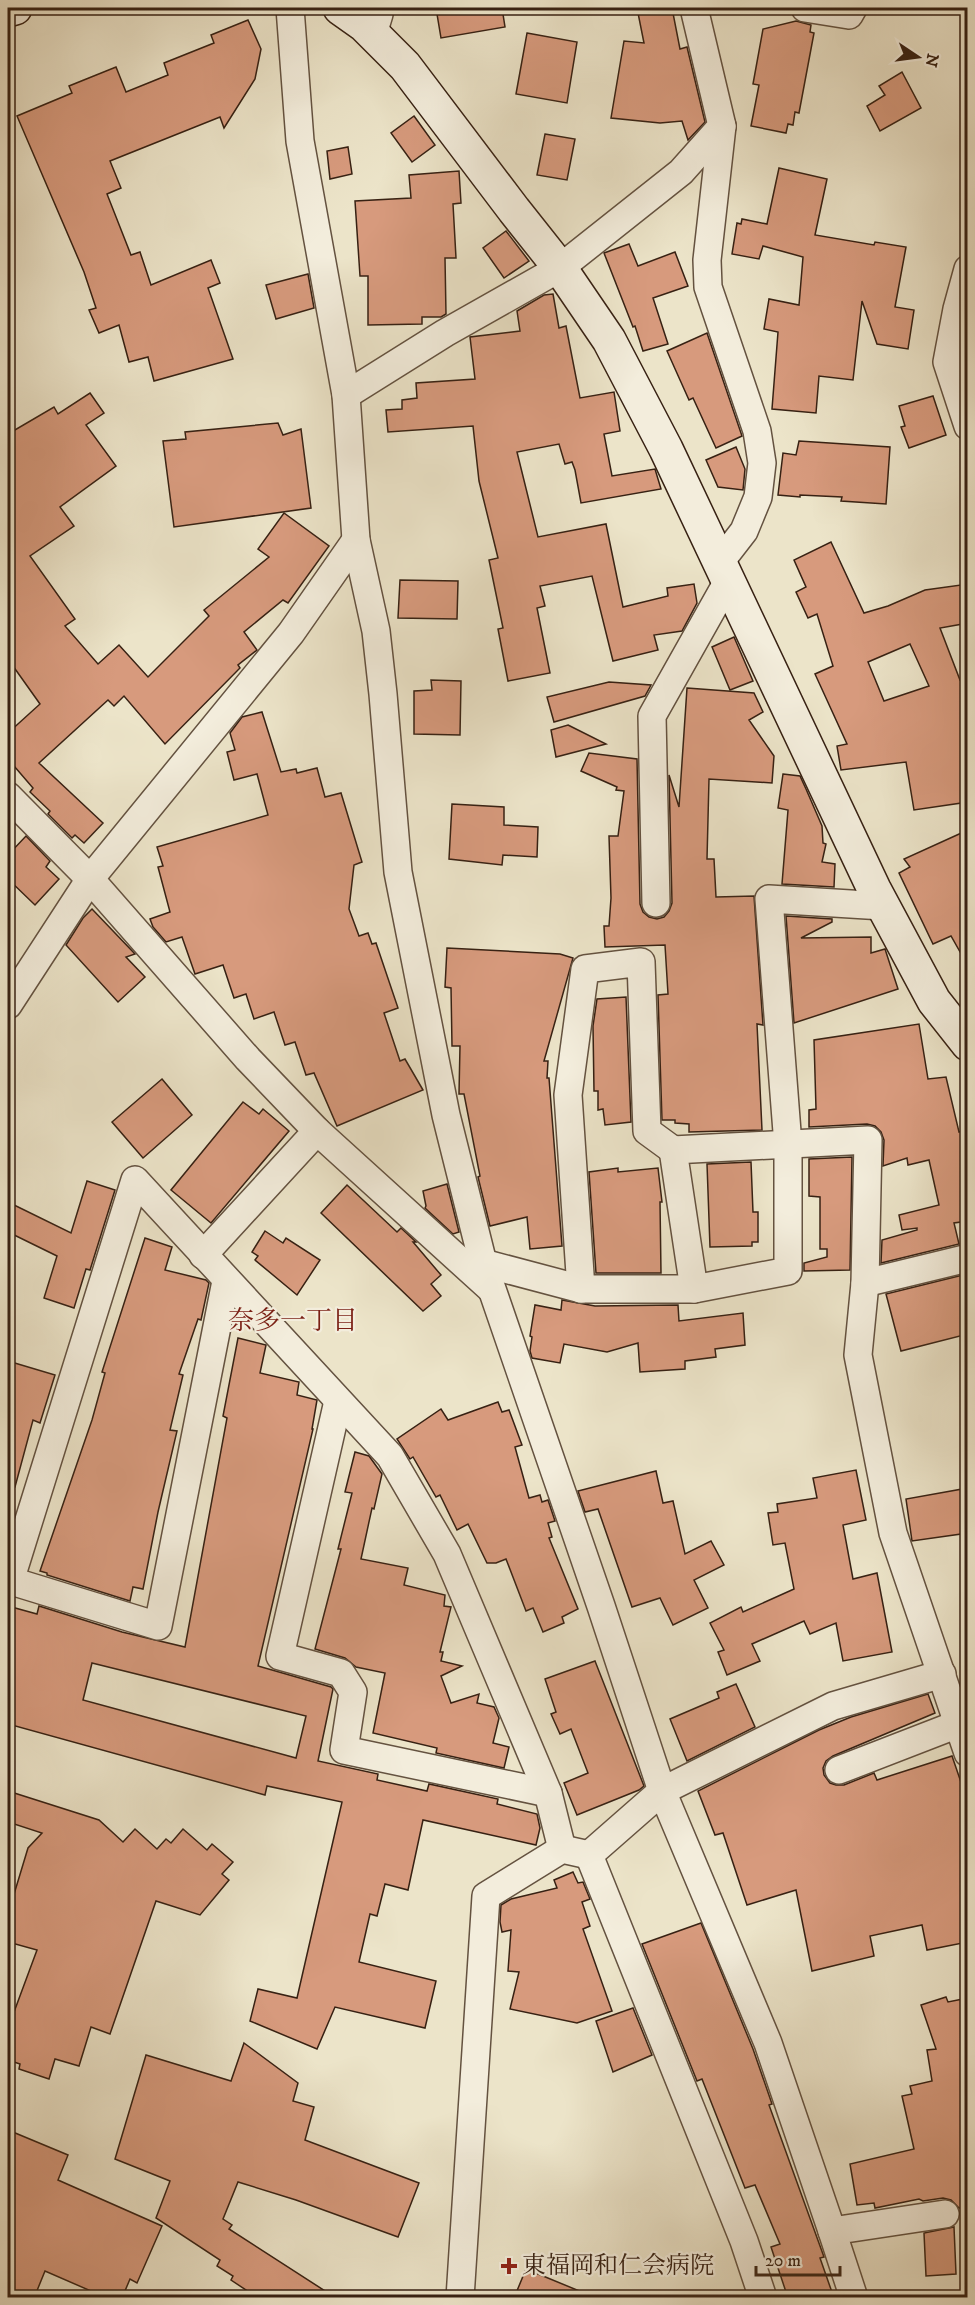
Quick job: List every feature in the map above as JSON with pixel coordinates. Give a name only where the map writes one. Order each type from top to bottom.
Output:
[{"type":"street","points":[[8,10],[15,8]]},
{"type":"street","points":[[290,8],[300,141],[346,395],[356,540],[377,642],[398,872],[446,1115],[483,1263],[602,1606],[662,1791],[768,2043],[854,2298]]},
{"type":"street","points":[[340,8],[375,21],[405,66],[513,210],[560,268],[609,340],[666,448],[883,906],[934,1001],[968,1044]]},
{"type":"street","points":[[656,903],[652,716],[748,523],[758,497],[762,463],[757,431],[708,287],[707,260],[722,126],[694,8]]},
{"type":"street","points":[[805,8],[849,15],[853,8]]},
{"type":"street","points":[[346,395],[445,333],[560,268],[681,172],[722,126]]},
{"type":"street","points":[[968,269],[957,309],[947,362],[968,426]]},
{"type":"street","points":[[8,1005],[90,879],[291,633],[356,540]]},
{"type":"street","points":[[8,796],[90,879],[248,1059],[317,1131],[493,1291]]},
{"type":"street","points":[[483,1263],[581,1289],[694,1289],[788,1271],[788,1145],[769,899],[883,906]]},
{"type":"street","points":[[581,1289],[568,1095],[585,969],[641,962],[647,1131],[673,1150],[868,1140],[865,1283],[858,1355],[893,1533],[968,1753]]},
{"type":"street","points":[[203,1255],[317,1131]]},
{"type":"street","points":[[673,1150],[694,1289]]},
{"type":"street","points":[[226,1281],[158,1626],[9,1580],[135,1180],[390,1456],[447,1554],[548,1793],[562,1849]]},
{"type":"street","points":[[865,1283],[968,1258]]},
{"type":"street","points":[[338,1401],[280,1656],[341,1672],[353,1692],[344,1749],[548,1793]]},
{"type":"street","points":[[589,1855],[662,1791],[833,1706],[942,1674]]},
{"type":"street","points":[[839,1770],[957,1724]]},
{"type":"street","points":[[460,2298],[486,1896],[562,1849],[589,1855]]},
{"type":"street","points":[[589,1855],[744,2241],[763,2298]]},
{"type":"street","points":[[832,2231],[945,2214]]},
{"type":"building","points":[[473,8],[502,8],[505,27],[441,38],[437,14]]},
{"type":"building","points":[[637,8],[672,8],[680,49],[687,47],[705,122],[688,140],[682,121],[660,123],[611,118],[624,41],[644,43]]},
{"type":"building","points":[[248,20],[261,49],[255,79],[224,128],[220,117],[110,161],[121,188],[107,194],[131,255],[140,252],[151,285],[211,260],[220,283],[208,288],[233,359],[154,381],[148,357],[129,362],[119,325],[99,333],[89,310],[96,308],[84,272],[17,116],[72,93],[69,86],[116,67],[126,92],[168,75],[164,63],[214,43],[211,35]]},
{"type":"building","points":[[796,21],[811,25],[810,32],[814,33],[799,113],[795,112],[793,125],[788,124],[786,133],[751,126],[759,85],[753,84],[763,29]]},
{"type":"building","points":[[527,33],[577,42],[567,103],[516,94]]},
{"type":"building","points":[[902,72],[921,108],[880,131],[867,106],[885,95],[879,86]]},
{"type":"building","points":[[414,116],[435,145],[412,162],[391,133]]},
{"type":"building","points":[[545,134],[575,139],[567,180],[537,175]]},
{"type":"building","points":[[348,147],[352,174],[330,179],[327,151]]},
{"type":"building","points":[[779,168],[827,179],[815,235],[874,245],[875,242],[906,247],[895,307],[914,310],[908,349],[877,344],[862,301],[853,380],[819,376],[816,413],[772,409],[778,332],[764,329],[769,299],[799,305],[803,257],[763,246],[759,259],[732,254],[737,223],[741,224],[742,219],[767,224]]},
{"type":"building","points":[[459,171],[461,203],[453,204],[456,258],[445,258],[446,314],[441,317],[422,317],[422,324],[368,325],[368,276],[360,276],[355,201],[411,198],[409,175]]},
{"type":"building","points":[[506,231],[529,261],[504,278],[483,248]]},
{"type":"building","points":[[629,244],[638,266],[675,252],[688,286],[653,298],[668,344],[643,351],[635,326],[633,327],[604,253]]},
{"type":"building","points":[[308,274],[314,308],[276,319],[266,285]]},
{"type":"building","points":[[553,294],[559,328],[566,326],[580,398],[614,392],[620,431],[604,434],[612,476],[655,469],[661,489],[581,503],[575,470],[572,462],[565,464],[559,444],[517,452],[538,537],[606,524],[623,607],[668,596],[667,588],[694,584],[697,603],[682,631],[654,635],[658,650],[613,661],[592,576],[540,586],[545,606],[537,608],[550,673],[508,681],[498,629],[503,628],[489,560],[498,558],[479,481],[473,426],[388,432],[386,410],[402,409],[402,400],[417,398],[416,383],[475,379],[470,337],[520,331],[517,311],[544,295]]},
{"type":"building","points":[[707,333],[742,436],[716,448],[693,398],[689,400],[667,351]]},
{"type":"building","points":[[90,393],[104,413],[86,425],[116,466],[60,507],[74,526],[30,556],[75,619],[65,626],[98,664],[119,645],[148,677],[209,616],[204,610],[269,557],[258,549],[284,513],[329,546],[288,603],[283,600],[244,632],[257,650],[238,665],[240,668],[165,744],[124,696],[114,706],[108,700],[39,763],[103,823],[84,843],[75,835],[72,838],[48,814],[50,811],[30,792],[33,788],[8,759],[8,733],[40,704],[8,659],[8,434],[54,407],[58,414]]},
{"type":"building","points":[[933,396],[946,435],[909,448],[901,427],[905,426],[899,406]]},
{"type":"building","points":[[278,423],[283,435],[301,429],[311,508],[174,527],[163,441],[186,439],[185,432]]},
{"type":"building","points":[[799,441],[890,447],[886,504],[841,501],[842,497],[778,495],[783,453],[796,455]]},
{"type":"building","points":[[736,447],[745,469],[743,490],[718,487],[706,460]]},
{"type":"building","points":[[831,542],[864,613],[888,606],[925,590],[968,584],[968,623],[940,628],[960,680],[968,678],[968,802],[914,810],[906,762],[841,770],[837,746],[847,744],[815,674],[833,666],[817,614],[808,618],[796,592],[806,587],[794,560]],"holes":[[[910,644],[929,686],[884,701],[868,662]]]},
{"type":"building","points":[[400,580],[458,581],[457,619],[398,618]]},
{"type":"building","points":[[734,637],[753,681],[730,690],[712,647]]},
{"type":"building","points":[[431,680],[461,681],[460,735],[414,734],[414,691],[432,690]]},
{"type":"building","points":[[609,682],[651,685],[645,696],[554,722],[547,697]]},
{"type":"building","points":[[687,688],[754,693],[763,712],[749,720],[774,756],[772,783],[709,779],[707,859],[714,859],[716,897],[754,896],[763,1025],[757,1024],[762,1130],[689,1132],[689,1124],[675,1123],[675,1120],[662,1120],[658,995],[668,994],[665,945],[605,947],[604,926],[609,926],[611,898],[609,836],[618,836],[624,791],[616,790],[617,787],[581,771],[589,753],[637,759],[640,904],[643,912],[649,917],[657,919],[664,917],[672,903],[669,775],[679,807]]},
{"type":"building","points":[[262,712],[281,772],[296,769],[297,773],[317,768],[325,797],[341,793],[362,862],[354,865],[349,909],[359,936],[368,933],[372,944],[376,943],[398,1008],[384,1013],[400,1061],[405,1059],[423,1090],[337,1126],[314,1073],[306,1075],[295,1042],[285,1045],[274,1012],[254,1019],[246,994],[234,998],[223,965],[195,974],[182,937],[166,942],[153,927],[150,919],[170,912],[158,867],[163,866],[157,847],[268,815],[257,774],[234,780],[227,752],[235,750],[230,733],[242,717]]},
{"type":"building","points":[[568,725],[606,744],[556,757],[551,730]]},
{"type":"building","points":[[783,774],[800,776],[806,789],[822,826],[823,843],[826,844],[822,862],[835,864],[834,887],[782,884],[788,810],[778,808]]},
{"type":"building","points":[[452,804],[504,807],[504,825],[538,827],[537,857],[503,855],[502,865],[449,859]]},
{"type":"building","points":[[968,830],[968,966],[951,936],[933,944],[899,873],[910,867],[904,859]]},
{"type":"building","points":[[26,836],[50,861],[46,867],[59,879],[35,905],[8,879],[8,855]]},
{"type":"building","points":[[92,909],[135,954],[126,957],[145,977],[118,1002],[66,945],[83,918]]},
{"type":"building","points":[[786,916],[832,919],[832,922],[801,938],[871,937],[871,953],[885,949],[898,989],[794,1023]]},
{"type":"building","points":[[447,948],[560,954],[573,958],[544,1061],[548,1061],[547,1078],[549,1078],[562,1246],[530,1249],[527,1217],[490,1226],[478,1177],[480,1176],[464,1094],[459,1094],[460,1046],[452,1046],[451,988],[445,987]]},
{"type":"building","points":[[626,997],[631,1122],[605,1125],[603,1109],[598,1110],[598,1091],[594,1091],[593,1026],[597,999]]},
{"type":"building","points":[[919,1024],[928,1079],[946,1077],[959,1132],[968,1129],[968,1221],[954,1223],[959,1244],[881,1263],[882,1240],[917,1230],[917,1228],[902,1230],[899,1215],[939,1205],[929,1160],[908,1165],[907,1158],[883,1166],[884,1140],[881,1132],[875,1126],[867,1124],[809,1127],[809,1110],[816,1109],[814,1040]]},
{"type":"building","points":[[162,1079],[192,1115],[143,1158],[112,1122]]},
{"type":"building","points":[[243,1102],[259,1114],[263,1109],[289,1131],[211,1223],[171,1190]]},
{"type":"building","points":[[852,1157],[850,1270],[804,1271],[804,1263],[827,1257],[827,1249],[820,1249],[820,1197],[809,1196],[809,1159]]},
{"type":"building","points":[[751,1162],[753,1212],[758,1212],[758,1242],[752,1242],[752,1246],[710,1247],[707,1164]]},
{"type":"building","points":[[618,1168],[618,1172],[658,1168],[662,1202],[660,1202],[661,1273],[596,1273],[589,1172]]},
{"type":"building","points":[[87,1181],[115,1190],[90,1270],[86,1269],[74,1308],[44,1298],[57,1256],[8,1232],[8,1202],[71,1233]]},
{"type":"building","points":[[447,1184],[459,1232],[453,1234],[425,1208],[423,1191]]},
{"type":"building","points":[[347,1185],[397,1232],[401,1228],[416,1242],[413,1242],[441,1275],[431,1284],[441,1296],[423,1311],[321,1213]]},
{"type":"building","points":[[265,1231],[283,1243],[286,1238],[320,1260],[297,1295],[255,1260],[258,1256],[252,1252]]},
{"type":"building","points":[[145,1238],[172,1247],[165,1270],[206,1280],[209,1283],[201,1320],[198,1319],[179,1374],[183,1375],[170,1430],[177,1431],[143,1589],[133,1587],[130,1601],[40,1571],[92,1420],[105,1373],[102,1372]]},
{"type":"building","points":[[967,1274],[968,1334],[901,1351],[886,1294]]},
{"type":"building","points":[[562,1300],[595,1306],[678,1305],[679,1321],[743,1313],[745,1345],[715,1349],[716,1357],[685,1361],[685,1369],[640,1372],[638,1343],[607,1352],[564,1344],[560,1363],[532,1358],[530,1351],[532,1337],[530,1336],[535,1305],[561,1310]]},
{"type":"building","points":[[238,1338],[266,1345],[260,1373],[299,1382],[297,1395],[317,1400],[313,1429],[258,1666],[333,1689],[318,1761],[378,1774],[377,1780],[427,1791],[429,1784],[498,1799],[497,1804],[537,1814],[540,1828],[536,1845],[423,1820],[408,1890],[385,1884],[377,1916],[370,1914],[359,1962],[436,1981],[425,2028],[335,2007],[317,2049],[250,2021],[258,1989],[297,1998],[342,1802],[267,1786],[265,1795],[8,1724],[8,1606],[37,1614],[39,1606],[122,1632],[185,1647],[227,1418],[223,1416]],"holes":[[[92,1663],[306,1716],[296,1758],[83,1700]]]},
{"type":"building","points":[[8,1361],[55,1375],[40,1423],[33,1420],[15,1487],[8,1486]]},
{"type":"building","points":[[498,1402],[502,1412],[509,1410],[522,1445],[515,1447],[529,1498],[540,1495],[542,1502],[548,1500],[555,1521],[548,1523],[552,1537],[549,1538],[578,1609],[562,1617],[564,1623],[543,1632],[533,1608],[526,1611],[506,1559],[496,1563],[487,1563],[468,1524],[457,1530],[440,1495],[436,1497],[413,1457],[410,1459],[397,1439],[441,1409],[448,1420]]},
{"type":"building","points":[[355,1452],[369,1456],[382,1474],[361,1559],[408,1568],[404,1585],[445,1595],[444,1606],[451,1607],[440,1652],[443,1652],[441,1661],[462,1666],[441,1676],[451,1703],[479,1694],[477,1703],[494,1707],[499,1718],[493,1743],[509,1747],[504,1768],[436,1753],[437,1748],[373,1733],[385,1673],[356,1667],[345,1658],[315,1649],[341,1549],[338,1549],[352,1493],[345,1492]]},
{"type":"building","points":[[856,1470],[866,1520],[843,1525],[853,1579],[877,1573],[892,1652],[843,1661],[836,1623],[810,1634],[804,1621],[752,1644],[760,1661],[727,1675],[718,1652],[724,1650],[710,1623],[741,1607],[743,1612],[794,1589],[785,1543],[773,1545],[768,1513],[778,1512],[777,1504],[817,1498],[813,1478]]},
{"type":"building","points":[[656,1471],[663,1503],[673,1501],[685,1554],[711,1541],[724,1565],[694,1580],[708,1608],[673,1625],[660,1598],[632,1607],[598,1509],[585,1512],[578,1491]]},
{"type":"building","points":[[968,1488],[968,1533],[912,1541],[906,1499]]},
{"type":"building","points":[[595,1661],[644,1786],[577,1815],[564,1783],[588,1773],[571,1729],[560,1734],[551,1714],[556,1712],[545,1679]]},
{"type":"building","points":[[736,1684],[755,1727],[687,1761],[670,1719],[719,1698],[717,1692]]},
{"type":"building","points":[[928,1694],[935,1713],[833,1756],[826,1761],[823,1768],[824,1775],[830,1783],[844,1785],[874,1773],[877,1780],[952,1756],[964,1791],[961,1791],[968,1821],[968,1942],[927,1950],[922,1925],[870,1936],[874,1956],[812,1971],[796,1890],[747,1905],[723,1833],[715,1835],[698,1791],[819,1730],[851,1717]]},
{"type":"building","points":[[8,1791],[99,1820],[123,1842],[135,1829],[157,1849],[166,1839],[171,1843],[183,1829],[207,1850],[212,1844],[233,1862],[222,1874],[229,1880],[200,1915],[156,1901],[110,2034],[91,2027],[79,2066],[55,2059],[49,2079],[19,2069],[20,2064],[8,2060],[8,2010],[14,2012],[37,1950],[8,1942],[8,1914],[28,1848],[42,1833],[8,1822]]},
{"type":"building","points":[[573,1872],[578,1883],[583,1882],[590,1899],[582,1902],[590,1926],[583,1929],[612,2011],[577,2023],[510,2009],[519,1972],[508,1971],[511,1930],[502,1932],[500,1922],[501,1905],[511,1899],[557,1888],[554,1880]]},
{"type":"building","points":[[701,1923],[753,2049],[772,2104],[769,2105],[824,2257],[820,2258],[834,2298],[788,2298],[771,2247],[780,2244],[755,2185],[745,2188],[702,2079],[697,2081],[642,1944]]},
{"type":"building","points":[[946,1997],[948,2002],[968,1998],[968,2208],[959,2208],[951,2200],[943,2198],[923,2201],[919,2199],[875,2208],[874,2203],[857,2205],[850,2164],[914,2149],[902,2096],[912,2094],[910,2086],[932,2081],[927,2050],[936,2049],[921,2005]]},
{"type":"building","points":[[633,2008],[652,2055],[613,2072],[596,2021]]},
{"type":"building","points":[[244,2043],[298,2083],[293,2101],[314,2107],[305,2140],[419,2183],[398,2237],[296,2200],[238,2182],[223,2219],[232,2225],[229,2229],[336,2298],[258,2298],[231,2280],[233,2276],[217,2266],[220,2260],[156,2218],[170,2181],[115,2159],[146,2055],[231,2081]]},
{"type":"building","points":[[8,2130],[68,2155],[58,2180],[162,2226],[137,2283],[130,2279],[122,2298],[107,2298],[45,2271],[34,2298],[8,2298]]},
{"type":"building","points":[[954,2227],[956,2274],[926,2276],[924,2233]]},
{"type":"building","points":[[526,2269],[594,2297],[594,2298],[514,2298]]},
{"type":"place","name":"東福岡和仁会病院","points":[[509,2266]]},
{"type":"district","name":"奈多一丁目","points":[[293,1321]]}]
